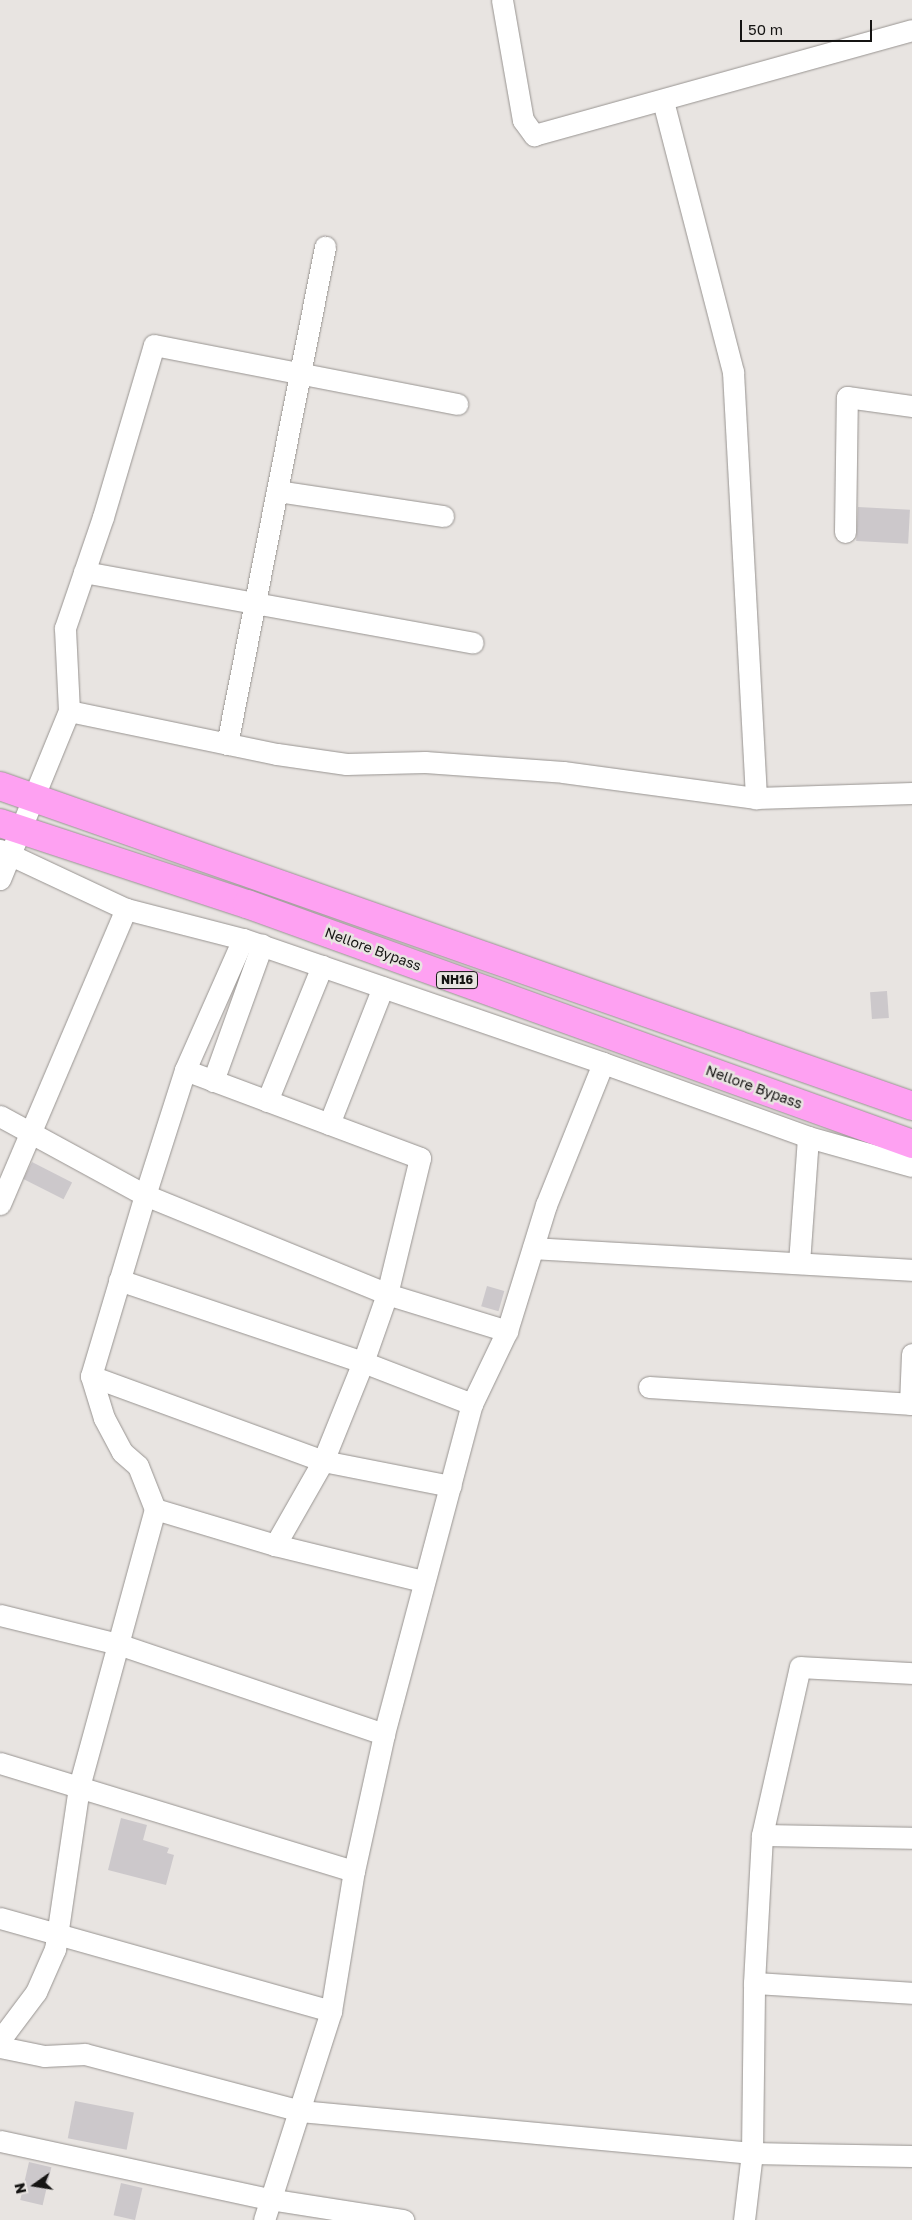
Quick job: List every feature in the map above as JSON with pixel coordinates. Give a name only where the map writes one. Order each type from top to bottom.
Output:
[{"type":"highway","name":"Nellore Bypass","points":[[0,786],[912,1106]]},
{"type":"highway","name":"Nellore Bypass","points":[[7,839],[247,904],[912,1144]]},
{"type":"street","points":[[502,0],[523,120],[534,135],[663,101],[912,30]]},
{"type":"street","points":[[663,101],[733,372],[756,798]]},
{"type":"street","points":[[227,744],[325,247]]},
{"type":"street","points":[[0,878],[7,839],[34,797],[69,711],[65,628],[154,345],[456,404]]},
{"type":"street","points":[[845,532],[847,398],[912,406]]},
{"type":"street","points":[[277,490],[443,516]]},
{"type":"street","points":[[84,572],[254,605],[474,643]]},
{"type":"street","points":[[69,711],[227,744],[346,764],[425,762],[562,772],[756,798],[912,793]]},
{"type":"street","points":[[7,839],[126,909],[252,942],[603,1063],[808,1137],[912,1166]]},
{"type":"street","points":[[0,1204],[126,909]]},
{"type":"street","points":[[0,2040],[36,1992],[58,1937],[79,1787],[155,1509],[138,1466],[122,1452],[104,1418],[91,1376],[145,1195],[185,1070],[252,942]]},
{"type":"street","points":[[213,1081],[252,942]]},
{"type":"street","points":[[267,1101],[322,966]]},
{"type":"street","points":[[329,1124],[382,987]]},
{"type":"street","points":[[264,2220],[269,2199],[300,2111],[331,2011],[354,1871],[384,1734],[423,1581],[452,1486],[472,1404],[507,1330],[546,1205],[603,1063]]},
{"type":"street","points":[[185,1070],[420,1158],[387,1294],[363,1362],[323,1461],[275,1545]]},
{"type":"street","points":[[0,1116],[31,1131],[145,1195],[387,1294],[507,1330]]},
{"type":"street","points":[[800,1263],[808,1137]]},
{"type":"street","points":[[532,1248],[912,1270]]},
{"type":"street","points":[[119,1280],[363,1362],[472,1404]]},
{"type":"street","points":[[649,1386],[911,1404],[912,1354]]},
{"type":"street","points":[[91,1376],[323,1461],[452,1486]]},
{"type":"street","points":[[155,1509],[275,1545],[423,1581]]},
{"type":"street","points":[[0,1615],[118,1644],[384,1734]]},
{"type":"street","points":[[744,2220],[752,2153],[754,1983],[762,1835],[800,1667],[912,1673]]},
{"type":"street","points":[[0,1763],[354,1871]]},
{"type":"street","points":[[762,1835],[912,1838]]},
{"type":"street","points":[[0,1918],[58,1937],[331,2011]]},
{"type":"street","points":[[754,1983],[912,1993]]},
{"type":"street","points":[[0,2047],[44,2056],[85,2054],[300,2111],[752,2153],[912,2156]]},
{"type":"street","points":[[0,2140],[269,2199],[403,2220]]},
{"type":"building","points":[[858,507],[910,510],[908,544],[856,541]]},
{"type":"building","points":[[887,991],[889,1018],[872,1019],[870,992]]},
{"type":"building","points":[[32,1162],[72,1182],[63,1199],[23,1179]]},
{"type":"building","points":[[487,1286],[504,1291],[499,1311],[481,1306]]},
{"type":"building","points":[[121,1818],[147,1825],[143,1840],[169,1848],[167,1853],[174,1855],[166,1885],[108,1870]]},
{"type":"building","points":[[75,2101],[134,2112],[127,2150],[68,2138]]},
{"type":"building","points":[[29,2162],[51,2167],[43,2205],[20,2200]]},
{"type":"building","points":[[121,2183],[142,2188],[135,2220],[114,2215]]}]
